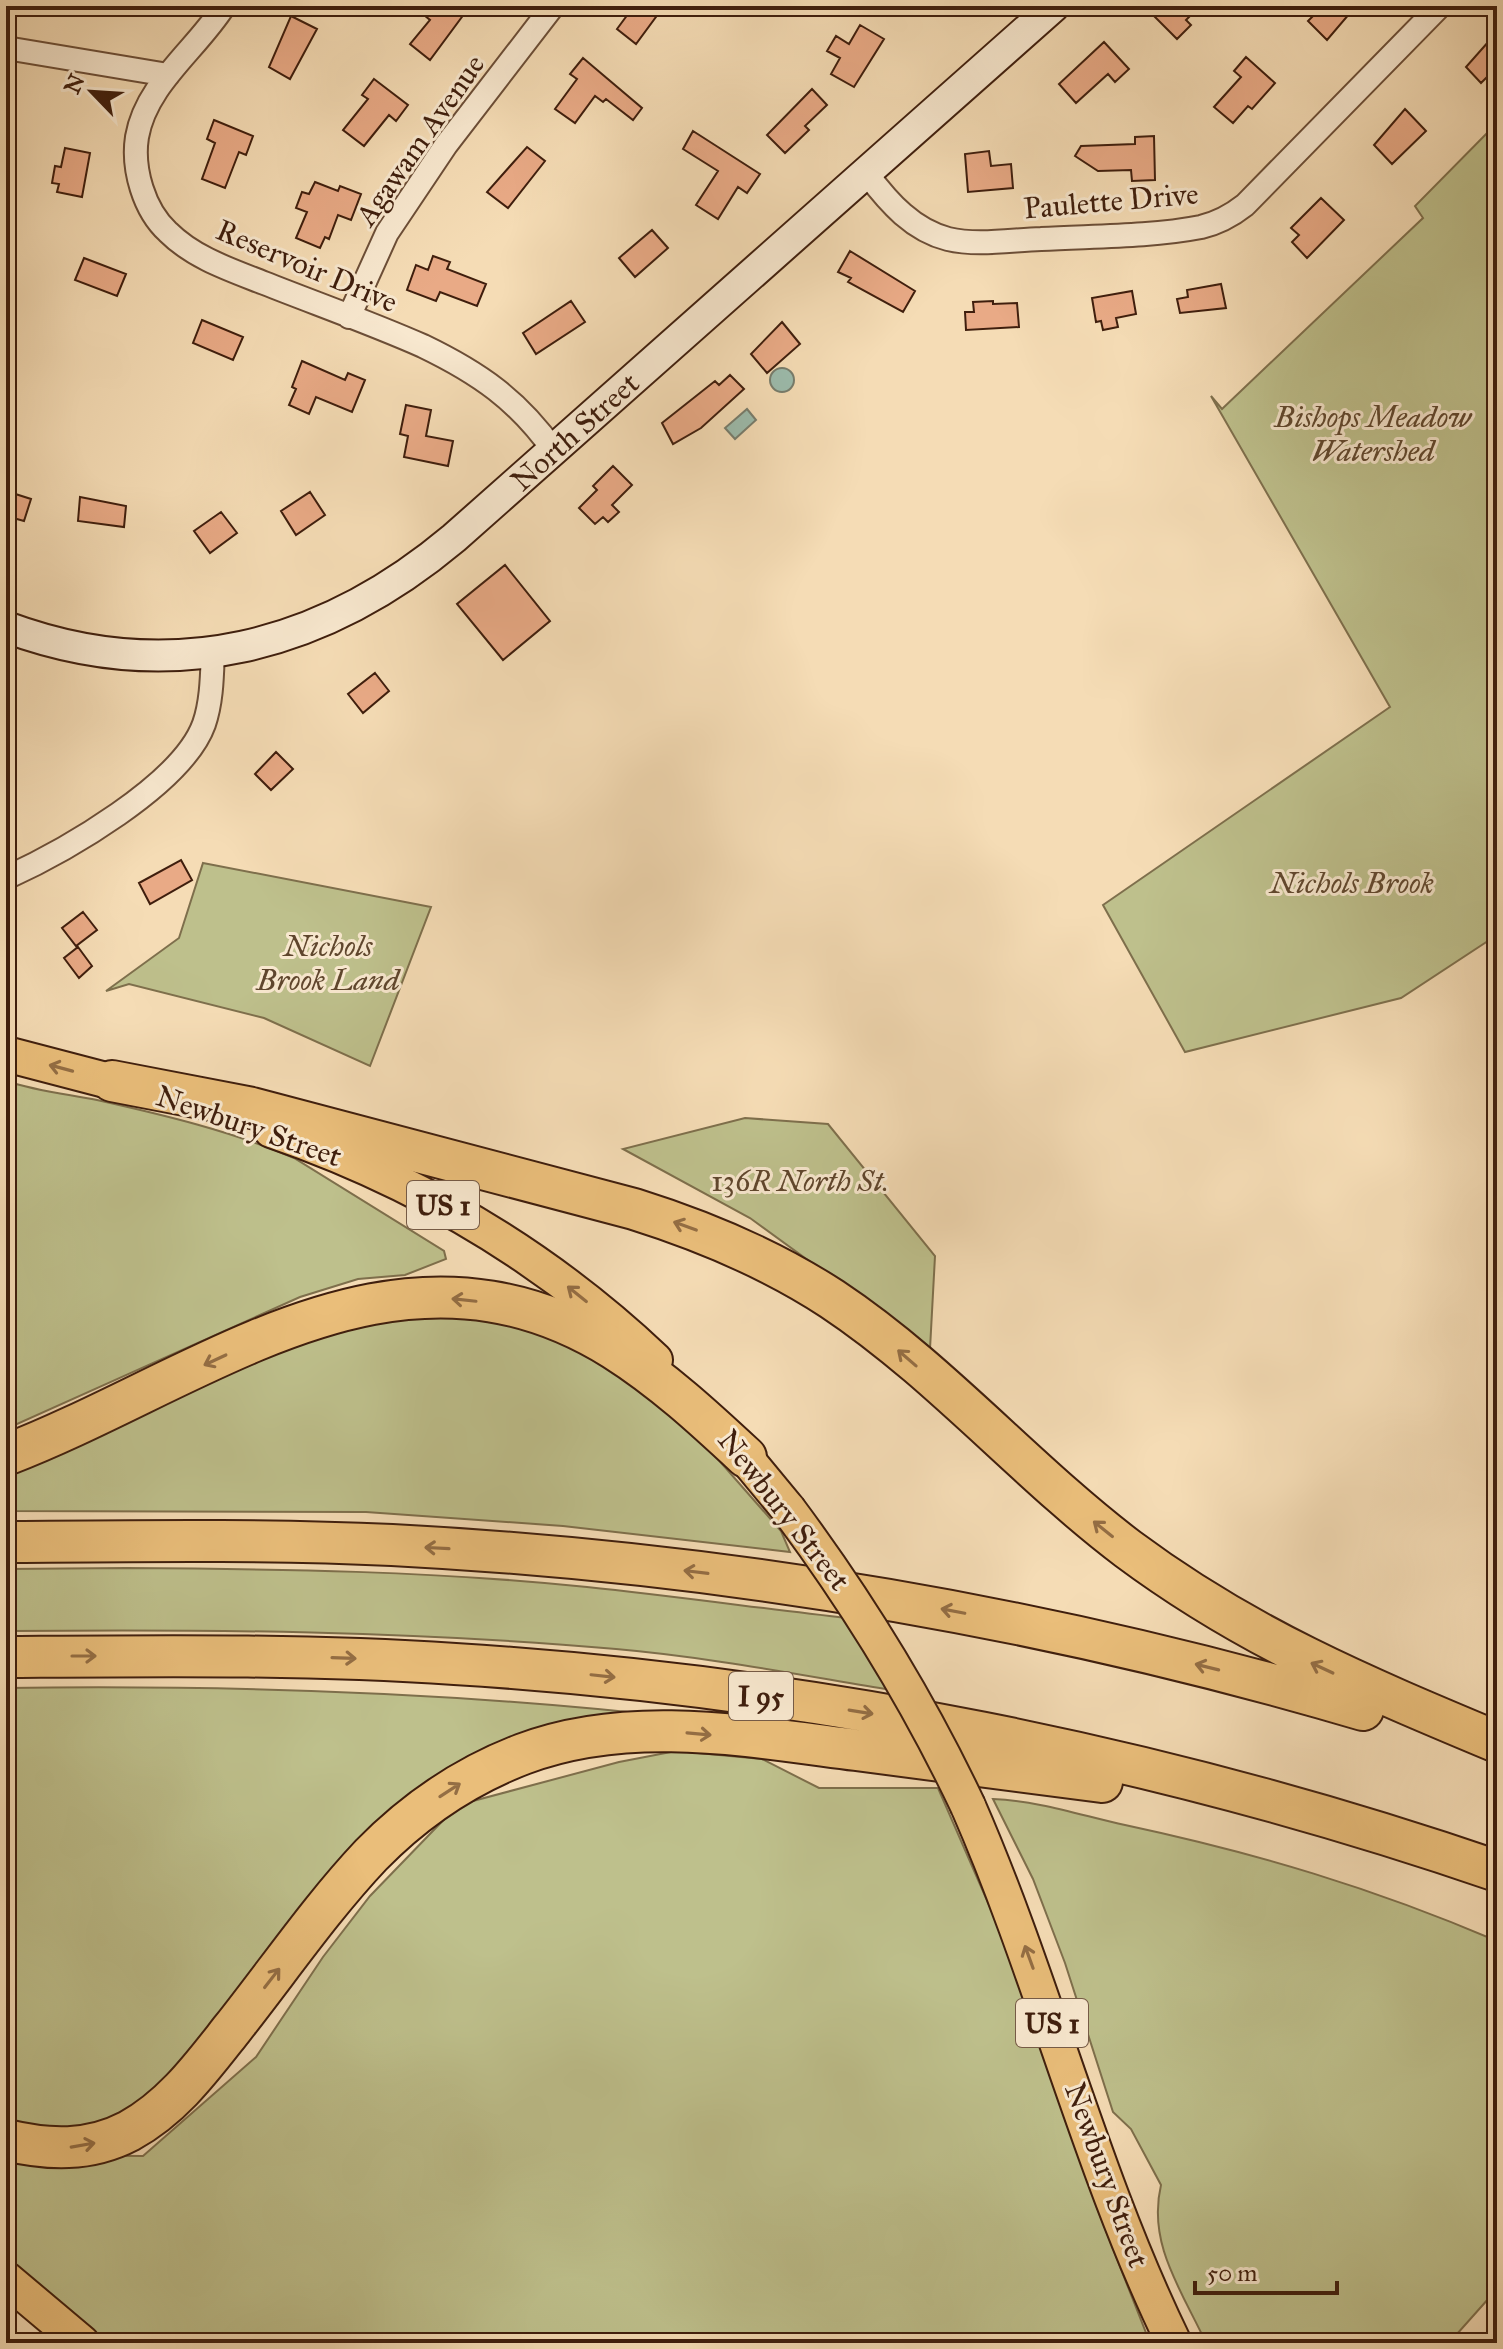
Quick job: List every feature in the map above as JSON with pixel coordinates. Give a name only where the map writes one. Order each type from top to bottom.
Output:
[{"type":"highway","points":[[112,1081],[252,1108],[634,1209],[752,1254],[831,1299],[875,1331],[1093,1521],[1217,1611],[1317,1666],[1497,1742]]},
{"type":"highway","points":[[6,1455],[309,1318],[370,1303],[433,1297],[466,1299],[526,1311],[585,1333],[666,1385],[746,1457]]},
{"type":"highway","points":[[6,1542],[244,1541],[390,1545],[623,1564],[781,1583],[959,1612],[1121,1646],[1317,1696],[1497,1752]]},
{"type":"highway","name":"I 95","points":[[6,1657],[329,1658],[610,1677],[807,1703],[984,1733],[1123,1763],[1286,1805],[1497,1871]]},
{"type":"highway","points":[[6,2140],[43,2149],[78,2146],[108,2140],[148,2119],[185,2087],[347,1884],[394,1832],[473,1776],[553,1744],[611,1733],[700,1734],[840,1748],[1286,1805]]},
{"type":"main road","name":"Newbury Street","points":[[6,1054],[112,1081],[316,1146],[415,1190],[479,1225],[537,1263],[622,1330],[672,1376],[746,1457],[788,1509],[886,1651],[933,1733],[968,1806],[1022,1937],[1130,2242],[1174,2343]]},
{"type":"main road","points":[[1130,2242],[1163,2343]]},
{"type":"main road","points":[[6,2279],[82,2343]]},
{"type":"street","name":"Reservoir Drive","points":[[224,6],[168,75],[147,107],[137,137],[138,165],[149,209],[167,232],[213,263],[436,353],[508,397],[529,416],[554,451]]},
{"type":"street","name":"Agawam Avenue","points":[[349,317],[387,233],[446,145],[553,6]]},
{"type":"street","name":"North Street","points":[[6,627],[72,645],[173,655],[293,636],[373,598],[412,574],[554,451],[868,175],[1054,6]]},
{"type":"street","name":"Paulette Drive","points":[[868,175],[888,201],[914,223],[951,240],[1022,240],[1203,226],[1232,216],[1245,205],[1440,6]]},
{"type":"street","points":[[6,48],[168,75]]},
{"type":"street","points":[[6,878],[108,822],[179,761],[203,726],[212,682],[213,650]]},
{"type":"green space","points":[[1497,123],[1497,935],[1401,998],[1185,1052],[1103,905],[1390,707],[1211,396],[1222,409],[1423,218],[1415,206]]},
{"type":"green space","name":"Nichols Brook Land","points":[[203,863],[431,907],[370,1066],[264,1018],[129,984],[106,991],[179,938]]},
{"type":"green space","points":[[6,1081],[172,1118],[294,1158],[444,1251],[446,1259],[405,1275],[358,1279],[300,1297],[6,1429]]},
{"type":"green space","name":"136R North St.","points":[[745,1118],[828,1124],[935,1256],[930,1349],[750,1218],[623,1149]]},
{"type":"green space","points":[[459,1310],[589,1348],[702,1441],[781,1531],[790,1552],[563,1526],[366,1512],[6,1511],[6,1467],[329,1324]]},
{"type":"green space","points":[[6,1569],[298,1570],[472,1577],[587,1587],[846,1618],[891,1690],[685,1657],[540,1643],[311,1632],[6,1631]]},
{"type":"green space","points":[[6,1688],[340,1692],[591,1708],[674,1717],[496,1751],[168,2092],[90,2133],[6,2132]]},
{"type":"green space","points":[[676,1751],[762,1759],[819,1788],[938,1788],[1006,1944],[1097,2208],[1150,2343],[97,2343],[6,2260],[6,2155],[143,2156],[256,2057],[323,1957],[370,1896],[458,1805],[619,1762]]},
{"type":"green space","points":[[993,1799],[1059,1809],[1268,1860],[1405,1904],[1497,1941],[1497,2289],[1449,2343],[1206,2343],[1169,2267],[1163,2247],[1158,2207],[1161,2185],[1131,2129],[1113,2112],[1065,1963],[1033,1879]]},
{"type":"shaded area","points":[[782,368],[790,372],[794,380],[790,388],[782,392],[774,388],[770,380],[774,372]]},
{"type":"shaded area","points":[[747,409],[756,420],[735,439],[725,428]]},
{"type":"building","points":[[413,6],[470,6],[430,60],[410,44],[430,20]]},
{"type":"building","points":[[634,6],[664,6],[636,44],[617,29]]},
{"type":"building","points":[[1144,6],[1200,6],[1186,20],[1191,25],[1177,39]]},
{"type":"building","points":[[1323,6],[1356,6],[1327,40],[1308,21]]},
{"type":"building","points":[[291,16],[317,29],[290,79],[269,67]]},
{"type":"building","points":[[860,25],[884,39],[854,87],[831,74],[840,58],[827,51],[836,36],[849,44]]},
{"type":"building","points":[[1497,32],[1497,67],[1481,83],[1466,67]]},
{"type":"building","points":[[1104,42],[1129,69],[1115,82],[1108,74],[1076,103],[1059,84]]},
{"type":"building","points":[[1246,57],[1275,83],[1252,109],[1248,106],[1233,123],[1214,107],[1241,77],[1234,71]]},
{"type":"building","points":[[583,58],[642,108],[633,120],[606,99],[603,102],[595,96],[575,123],[555,109],[577,79],[570,74]]},
{"type":"building","points":[[374,79],[408,105],[396,121],[389,115],[364,146],[343,130],[368,99],[362,95]]},
{"type":"building","points":[[812,89],[827,105],[805,126],[809,130],[785,153],[767,135]]},
{"type":"building","points":[[1405,109],[1426,131],[1392,164],[1374,145]]},
{"type":"building","points":[[214,120],[253,136],[246,155],[239,152],[225,188],[202,179],[215,143],[207,139]]},
{"type":"building","points":[[693,131],[760,174],[747,193],[738,187],[718,219],[696,205],[718,171],[683,149]]},
{"type":"building","points":[[1154,136],[1155,180],[1132,181],[1131,170],[1098,171],[1075,156],[1081,146],[1135,144],[1135,137]]},
{"type":"building","points":[[527,147],[545,161],[508,208],[487,192]]},
{"type":"building","points":[[65,148],[90,153],[82,197],[57,192],[59,184],[52,183],[55,166],[61,167]]},
{"type":"building","points":[[989,151],[991,166],[1011,164],[1013,188],[968,192],[965,154]]},
{"type":"building","points":[[315,182],[338,191],[340,186],[361,194],[351,220],[338,215],[329,239],[325,237],[320,248],[296,238],[307,212],[296,208],[302,192],[309,194]]},
{"type":"building","points":[[1321,198],[1344,220],[1307,258],[1292,242],[1299,235],[1291,228]]},
{"type":"building","points":[[652,230],[668,248],[635,277],[619,258]]},
{"type":"building","points":[[850,251],[915,291],[903,312],[848,282],[851,278],[838,272]]},
{"type":"building","points":[[433,256],[450,262],[447,269],[486,284],[477,306],[440,292],[436,301],[407,290],[416,265],[428,270]]},
{"type":"building","points":[[84,258],[126,274],[117,296],[75,280]]},
{"type":"building","points":[[1221,284],[1226,308],[1180,313],[1177,299],[1188,297],[1187,290]]},
{"type":"building","points":[[1132,291],[1136,314],[1116,318],[1118,327],[1103,330],[1101,321],[1096,322],[1092,298]]},
{"type":"building","points":[[571,301],[585,322],[536,354],[523,333]]},
{"type":"building","points":[[993,301],[993,304],[1017,303],[1019,327],[966,330],[965,312],[974,312],[973,302]]},
{"type":"building","points":[[202,320],[243,337],[233,360],[193,343]]},
{"type":"building","points":[[782,322],[800,344],[767,373],[751,354]]},
{"type":"building","points":[[302,361],[345,380],[348,373],[365,380],[352,412],[316,397],[309,414],[289,405]]},
{"type":"building","points":[[730,375],[744,389],[701,428],[673,444],[662,423],[715,381],[719,385]]},
{"type":"building","points":[[406,405],[431,410],[426,436],[453,441],[448,466],[404,457],[408,436],[400,434]]},
{"type":"building","points":[[613,466],[632,485],[612,505],[619,512],[608,522],[603,517],[595,524],[579,508],[597,490],[593,486]]},
{"type":"building","points":[[6,491],[31,499],[24,521],[6,516]]},
{"type":"building","points":[[310,492],[325,515],[296,535],[281,511]]},
{"type":"building","points":[[80,497],[126,506],[124,527],[78,521]]},
{"type":"building","points":[[221,512],[237,533],[210,553],[194,531]]},
{"type":"building","points":[[505,565],[550,621],[503,660],[457,604]]},
{"type":"building","points":[[375,673],[389,691],[363,713],[348,694]]},
{"type":"building","points":[[276,752],[293,769],[271,790],[255,774]]},
{"type":"building","points":[[181,860],[192,880],[150,904],[139,883]]},
{"type":"building","points":[[83,912],[97,930],[76,946],[62,928]]},
{"type":"building","points":[[78,947],[92,966],[79,978],[64,958]]},
{"type":"park label","name":"Bishops Meadow Watershed","points":[[1373,434]]},
{"type":"park label","name":"Nichols Brook","points":[[1352,883]]}]
